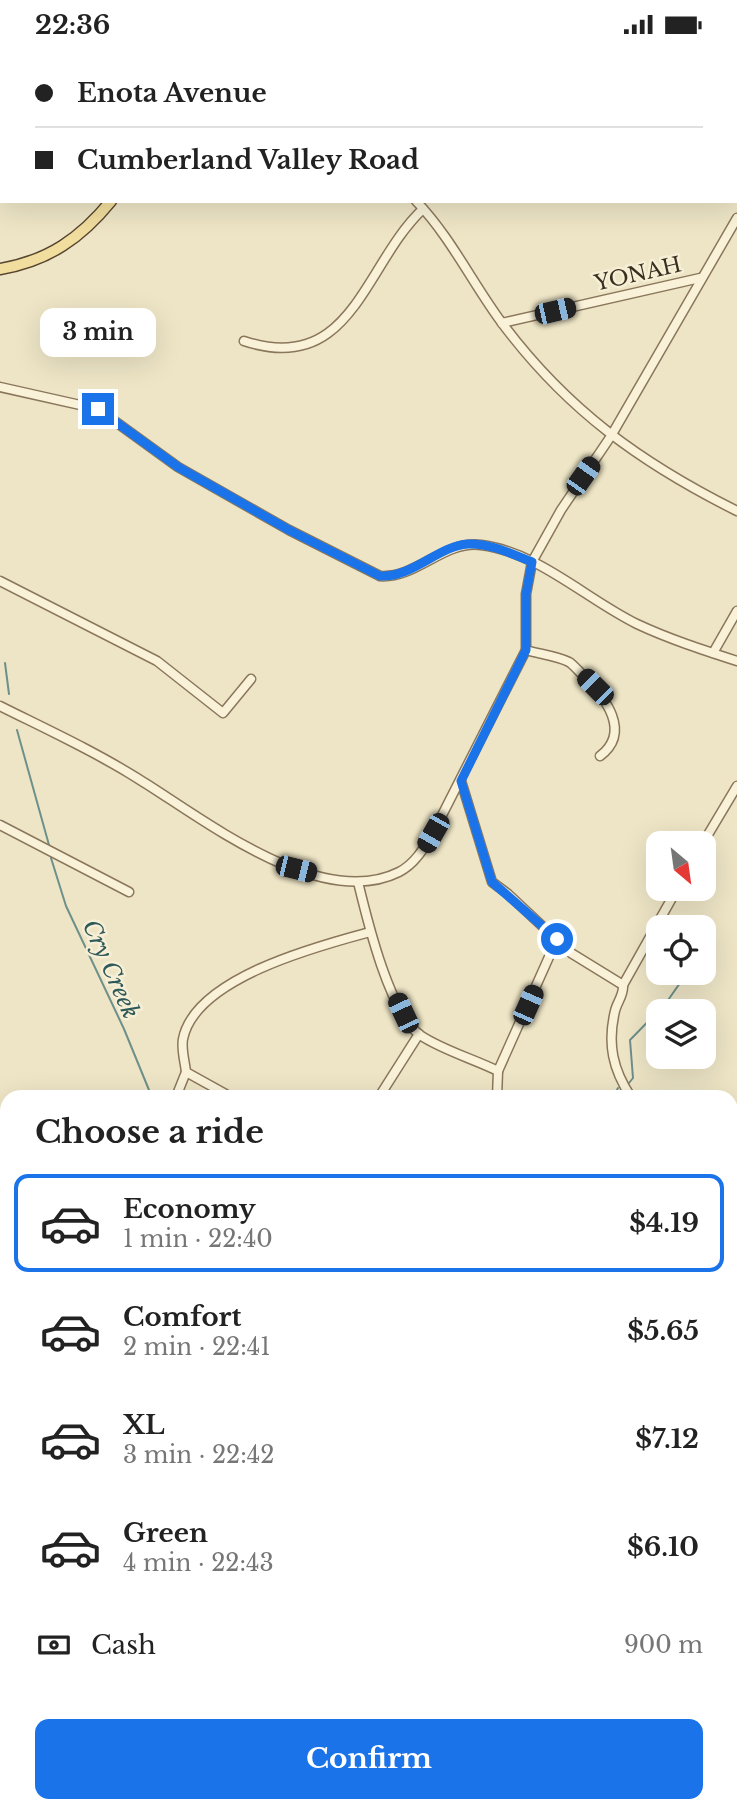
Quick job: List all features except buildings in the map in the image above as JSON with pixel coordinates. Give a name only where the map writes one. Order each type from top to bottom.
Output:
[{"type":"main road","points":[[0,269],[28,262],[75,241],[109,203]]},
{"type":"street","points":[[418,203],[502,323],[562,394],[611,436],[671,477],[737,511]]},
{"type":"street","points":[[244,341],[282,349],[306,345],[326,335],[349,314],[405,229],[423,209]]},
{"type":"street","points":[[0,706],[116,765],[244,848],[296,869],[358,882],[398,872],[417,858],[461,781],[526,650],[526,594],[532,562],[565,503],[611,436],[737,218]]},
{"type":"street","name":"YONAH","points":[[502,323],[700,278]]},
{"type":"street","points":[[0,387],[98,409],[178,467],[289,530],[380,576],[412,567],[468,544],[500,549],[532,562],[636,623],[737,660]]},
{"type":"street","points":[[0,581],[157,660],[223,713],[251,678]]},
{"type":"street","points":[[713,653],[737,611]]},
{"type":"street","points":[[526,650],[569,662],[595,687],[616,720],[608,750],[600,756]]},
{"type":"street","points":[[461,781],[492,882],[571,953],[624,985]]},
{"type":"street","points":[[710,831],[737,786]]},
{"type":"street","points":[[0,825],[129,892]]},
{"type":"street","points":[[358,882],[370,932],[403,1013],[419,1034],[498,1071]]},
{"type":"street","points":[[626,1090],[618,1077],[612,1059],[613,1020],[624,985],[670,901]]},
{"type":"street","points":[[179,1090],[186,1072],[182,1041],[194,1014],[220,991],[310,948],[370,932]]},
{"type":"street","points":[[497,1090],[498,1071],[557,939]]},
{"type":"street","points":[[383,1090],[419,1034]]},
{"type":"street","points":[[186,1072],[218,1090]]},
{"type":"waterway","name":"Cry Creek","points":[[5,663],[9,694]]},
{"type":"waterway","name":"Cry Creek","points":[[17,730],[49,845]]},
{"type":"waterway","name":"Cry Creek","points":[[51,858],[66,906],[124,1029],[149,1090]]},
{"type":"waterway","points":[[629,1083],[633,1078],[630,1040],[666,1003],[679,985]]},
{"type":"route","points":[[98,409],[178,467],[289,530],[380,576],[412,567],[460,545],[468,544],[500,549],[532,562],[526,594],[526,650],[461,781],[492,882],[557,939]]}]
